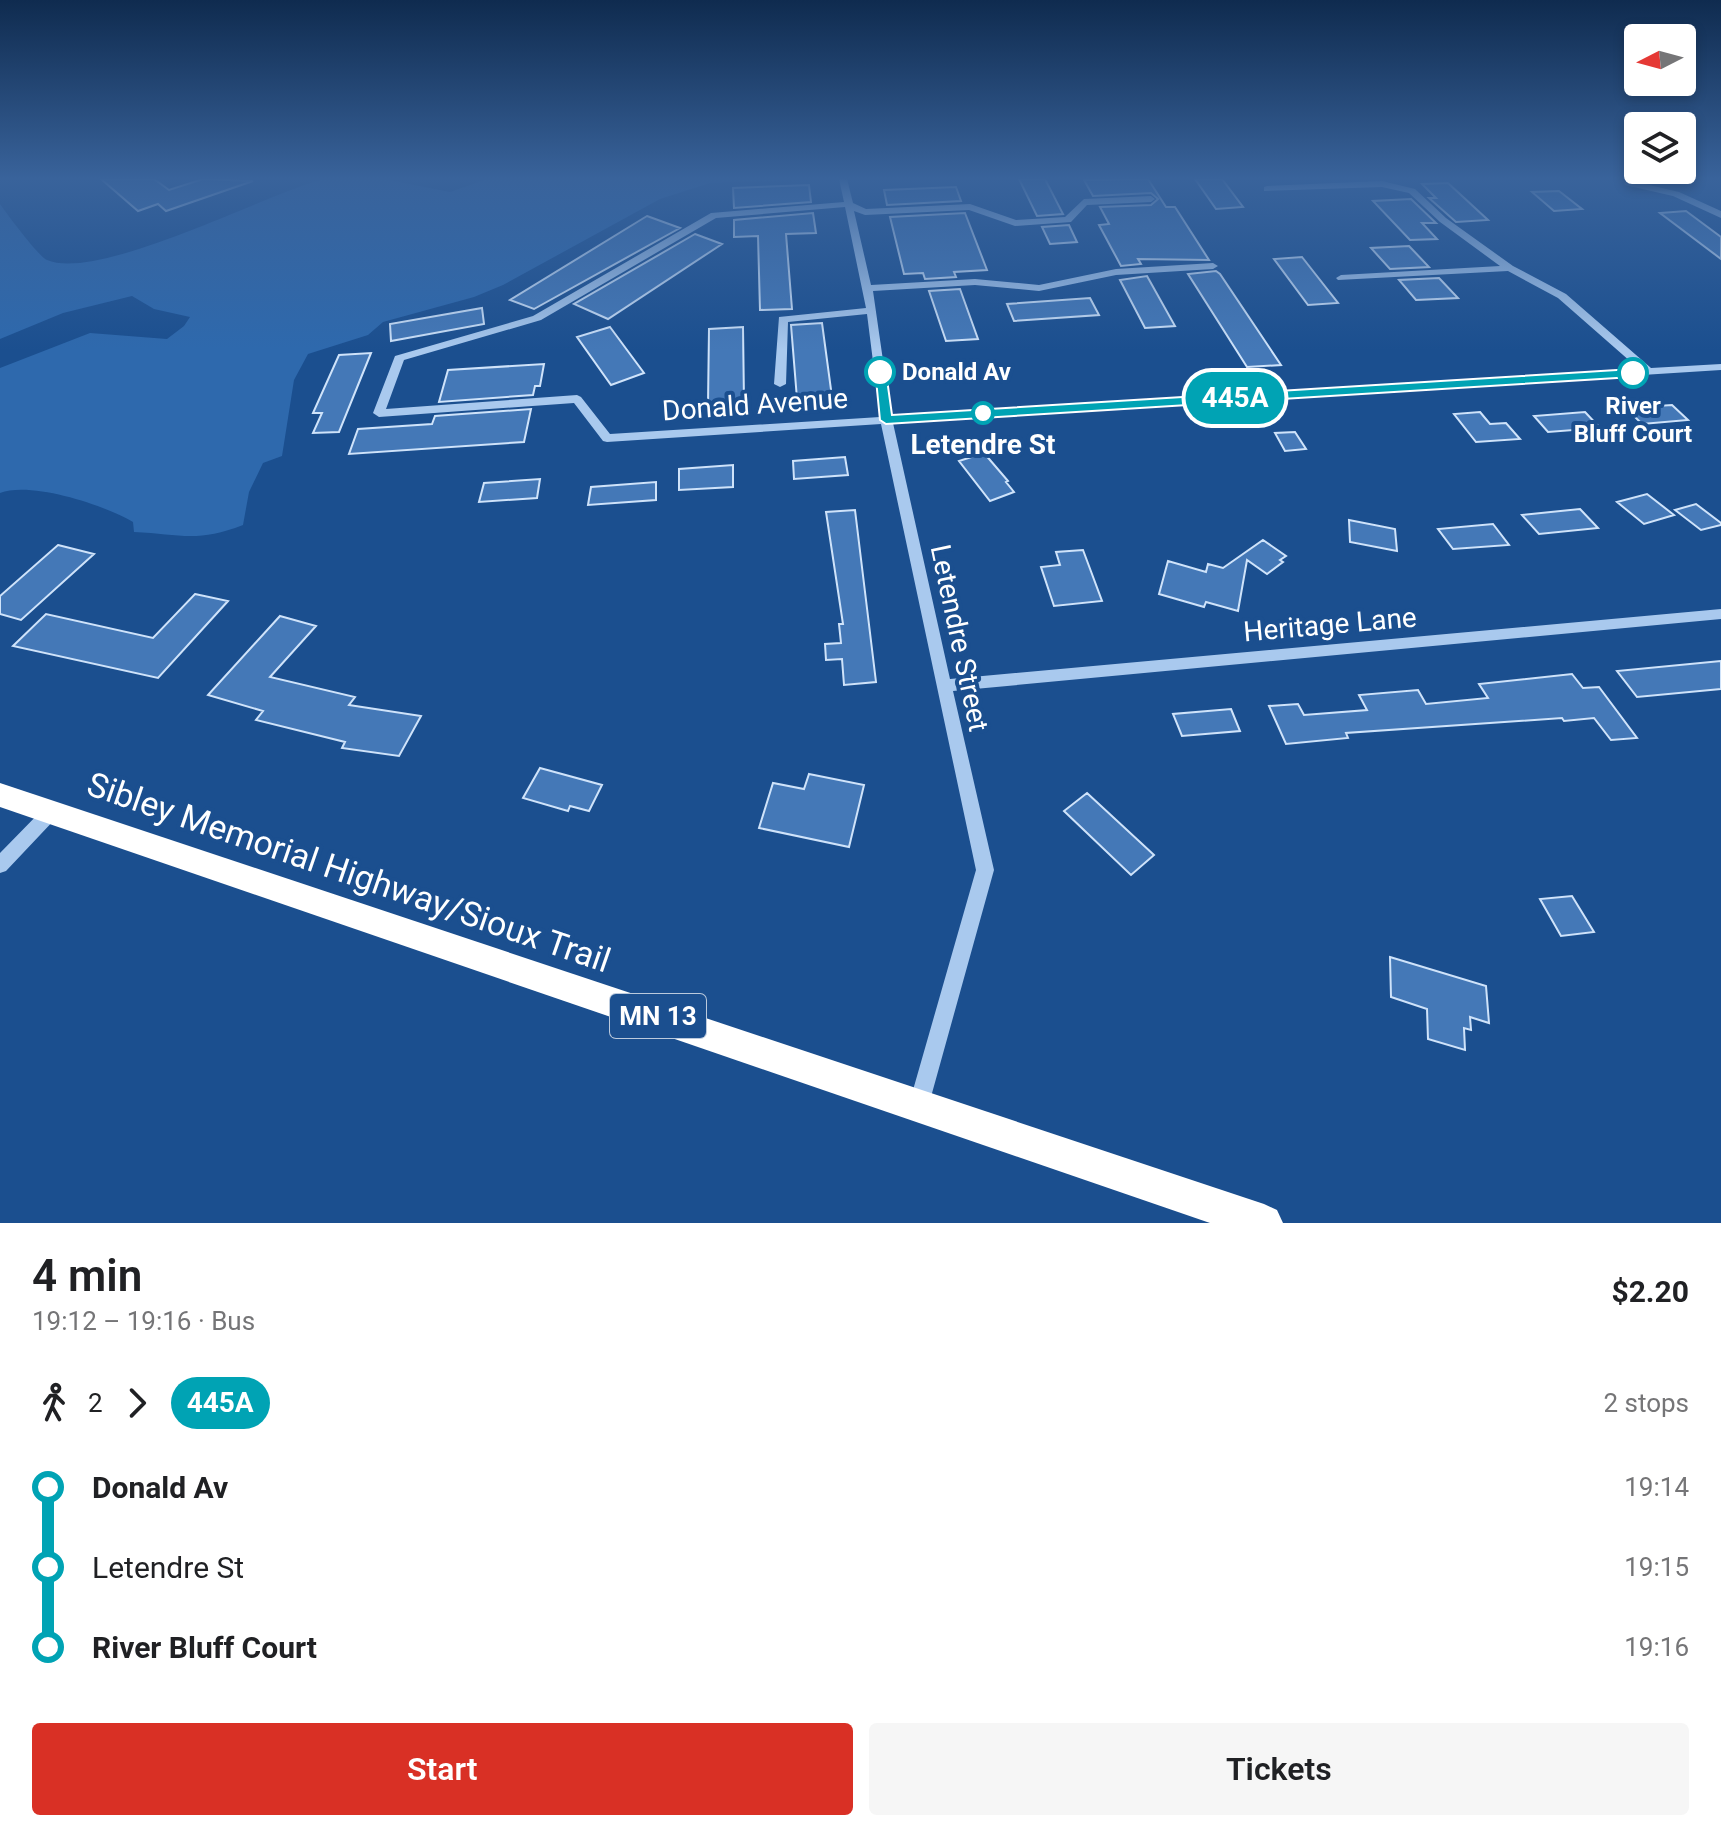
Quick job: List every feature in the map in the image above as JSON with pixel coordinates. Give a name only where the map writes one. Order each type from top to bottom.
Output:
[{"type":"highway","name":"Sibley Memorial Highway/Sioux Trail","points":[[0,795],[1264,1223]]},
{"type":"street","name":"Donald Avenue","points":[[678,236],[537,318],[399,358],[379,413],[577,399],[607,438],[1721,367]]},
{"type":"street","name":"Letendre Street","points":[[854,236],[872,311],[886,420],[985,870],[919,1104]]},
{"type":"street","points":[[1465,236],[1510,268],[1562,296],[1649,372]]},
{"type":"street","points":[[866,288],[975,282],[1039,288],[1116,272],[1213,266]]},
{"type":"street","points":[[1341,278],[1510,268]]},
{"type":"street","points":[[780,384],[783,319],[872,311]]},
{"type":"street","name":"Heritage Lane","points":[[944,686],[1721,614]]},
{"type":"street","points":[[0,865],[51,812]]},
{"type":"shaded area","points":[[0,236],[24,236],[47,260],[71,263],[103,259],[176,236],[592,236],[503,285],[474,297],[383,322],[368,335],[308,354],[294,380],[282,456],[263,463],[249,492],[243,525],[200,536],[134,532],[133,522],[104,509],[48,492],[13,490],[0,493],[0,368],[90,333],[167,339],[190,317],[154,309],[132,296],[63,313],[0,339]]},
{"type":"building","points":[[614,236],[665,236],[534,309],[510,300]]},
{"type":"building","points":[[691,236],[722,244],[608,319],[574,304]]},
{"type":"building","points":[[758,236],[786,236],[792,309],[760,310]]},
{"type":"building","points":[[895,236],[974,236],[987,270],[954,272],[956,277],[925,279],[923,273],[904,274]]},
{"type":"building","points":[[1046,236],[1074,236],[1077,242],[1050,244]]},
{"type":"building","points":[[1105,236],[1194,236],[1209,260],[1138,259],[1141,264],[1121,266]]},
{"type":"building","points":[[1406,236],[1434,236],[1437,239],[1410,240]]},
{"type":"building","points":[[1691,236],[1721,237],[1721,259]]},
{"type":"building","points":[[1409,246],[1429,267],[1390,269],[1371,248]]},
{"type":"building","points":[[1302,257],[1338,303],[1308,305],[1274,259]]},
{"type":"building","points":[[1216,271],[1281,365],[1247,367],[1188,274]]},
{"type":"building","points":[[1147,276],[1175,326],[1145,328],[1120,280]]},
{"type":"building","points":[[1439,278],[1458,298],[1416,300],[1399,280]]},
{"type":"building","points":[[960,289],[978,339],[946,341],[929,291]]},
{"type":"building","points":[[1090,298],[1099,315],[1014,321],[1007,304]]},
{"type":"building","points":[[482,308],[484,324],[391,341],[390,324]]},
{"type":"building","points":[[822,323],[832,397],[797,399],[791,325]]},
{"type":"building","points":[[610,327],[644,373],[611,385],[577,337]]},
{"type":"building","points":[[743,327],[744,402],[708,404],[709,329]]},
{"type":"building","points":[[371,353],[339,432],[313,433],[322,413],[313,413],[339,355]]},
{"type":"building","points":[[544,364],[540,386],[535,386],[533,395],[439,402],[448,370]]},
{"type":"building","points":[[1672,405],[1688,420],[1642,424],[1626,408]]},
{"type":"building","points":[[531,409],[524,442],[349,454],[358,429],[432,424],[435,416]]},
{"type":"building","points":[[1480,412],[1490,424],[1506,423],[1520,439],[1476,442],[1454,414]]},
{"type":"building","points":[[1585,412],[1600,428],[1548,432],[1534,416]]},
{"type":"building","points":[[1295,432],[1306,449],[1285,451],[1275,433]]},
{"type":"building","points":[[984,453],[1014,492],[990,501],[959,461]]},
{"type":"building","points":[[845,457],[848,475],[794,479],[793,461]]},
{"type":"building","points":[[733,465],[733,487],[679,490],[679,469]]},
{"type":"building","points":[[540,479],[537,498],[479,502],[484,483]]},
{"type":"building","points":[[656,482],[656,500],[588,505],[591,487]]},
{"type":"building","points":[[1647,494],[1674,515],[1644,524],[1617,502]]},
{"type":"building","points":[[1696,504],[1721,525],[1701,530],[1675,510]]},
{"type":"building","points":[[1580,509],[1598,528],[1539,534],[1522,515]]},
{"type":"building","points":[[855,510],[876,682],[844,685],[842,659],[826,660],[825,644],[841,643],[839,624],[843,624],[826,512]]},
{"type":"building","points":[[1349,520],[1395,529],[1397,551],[1350,542]]},
{"type":"building","points":[[1493,524],[1509,545],[1453,549],[1438,529]]},
{"type":"building","points":[[1263,540],[1286,556],[1267,574],[1247,560],[1238,611],[1206,602],[1204,607],[1159,594],[1168,561],[1206,572],[1208,564],[1223,568]]},
{"type":"building","points":[[58,545],[94,554],[21,620],[0,614],[0,596]]},
{"type":"building","points":[[1083,550],[1102,601],[1054,606],[1041,567],[1060,565],[1056,552]]},
{"type":"building","points":[[195,594],[228,601],[158,678],[13,646],[46,614],[153,638]]},
{"type":"building","points":[[280,616],[316,626],[270,677],[355,697],[349,705],[421,716],[399,756],[342,748],[345,742],[256,720],[263,711],[208,695]]},
{"type":"building","points":[[1721,661],[1721,689],[1637,697],[1617,671]]},
{"type":"building","points":[[1572,674],[1583,688],[1599,687],[1637,738],[1611,740],[1594,718],[1564,721],[1562,718],[1346,733],[1348,738],[1286,744],[1269,706],[1298,704],[1304,715],[1367,710],[1359,695],[1418,690],[1426,704],[1488,698],[1479,684]]},
{"type":"building","points":[[1231,709],[1240,731],[1182,736],[1173,714]]},
{"type":"building","points":[[540,768],[602,785],[589,811],[570,806],[568,811],[523,798]]},
{"type":"building","points":[[809,774],[864,785],[849,847],[759,828],[773,783],[804,789]]},
{"type":"building","points":[[1087,793],[1154,855],[1131,875],[1064,811]]},
{"type":"building","points":[[1572,896],[1594,932],[1561,936],[1540,899]]},
{"type":"building","points":[[1390,957],[1486,986],[1489,1023],[1470,1017],[1471,1030],[1464,1028],[1465,1050],[1428,1039],[1427,1009],[1391,997]]},
{"type":"bus line","name":"445A","points":[[880,372],[886,420],[1633,373]]},
{"type":"place","name":"Donald Av","points":[[880,372]]},
{"type":"place","name":"River Bluff Court","points":[[1633,373]]},
{"type":"place","name":"Letendre St","points":[[983,413]]}]
